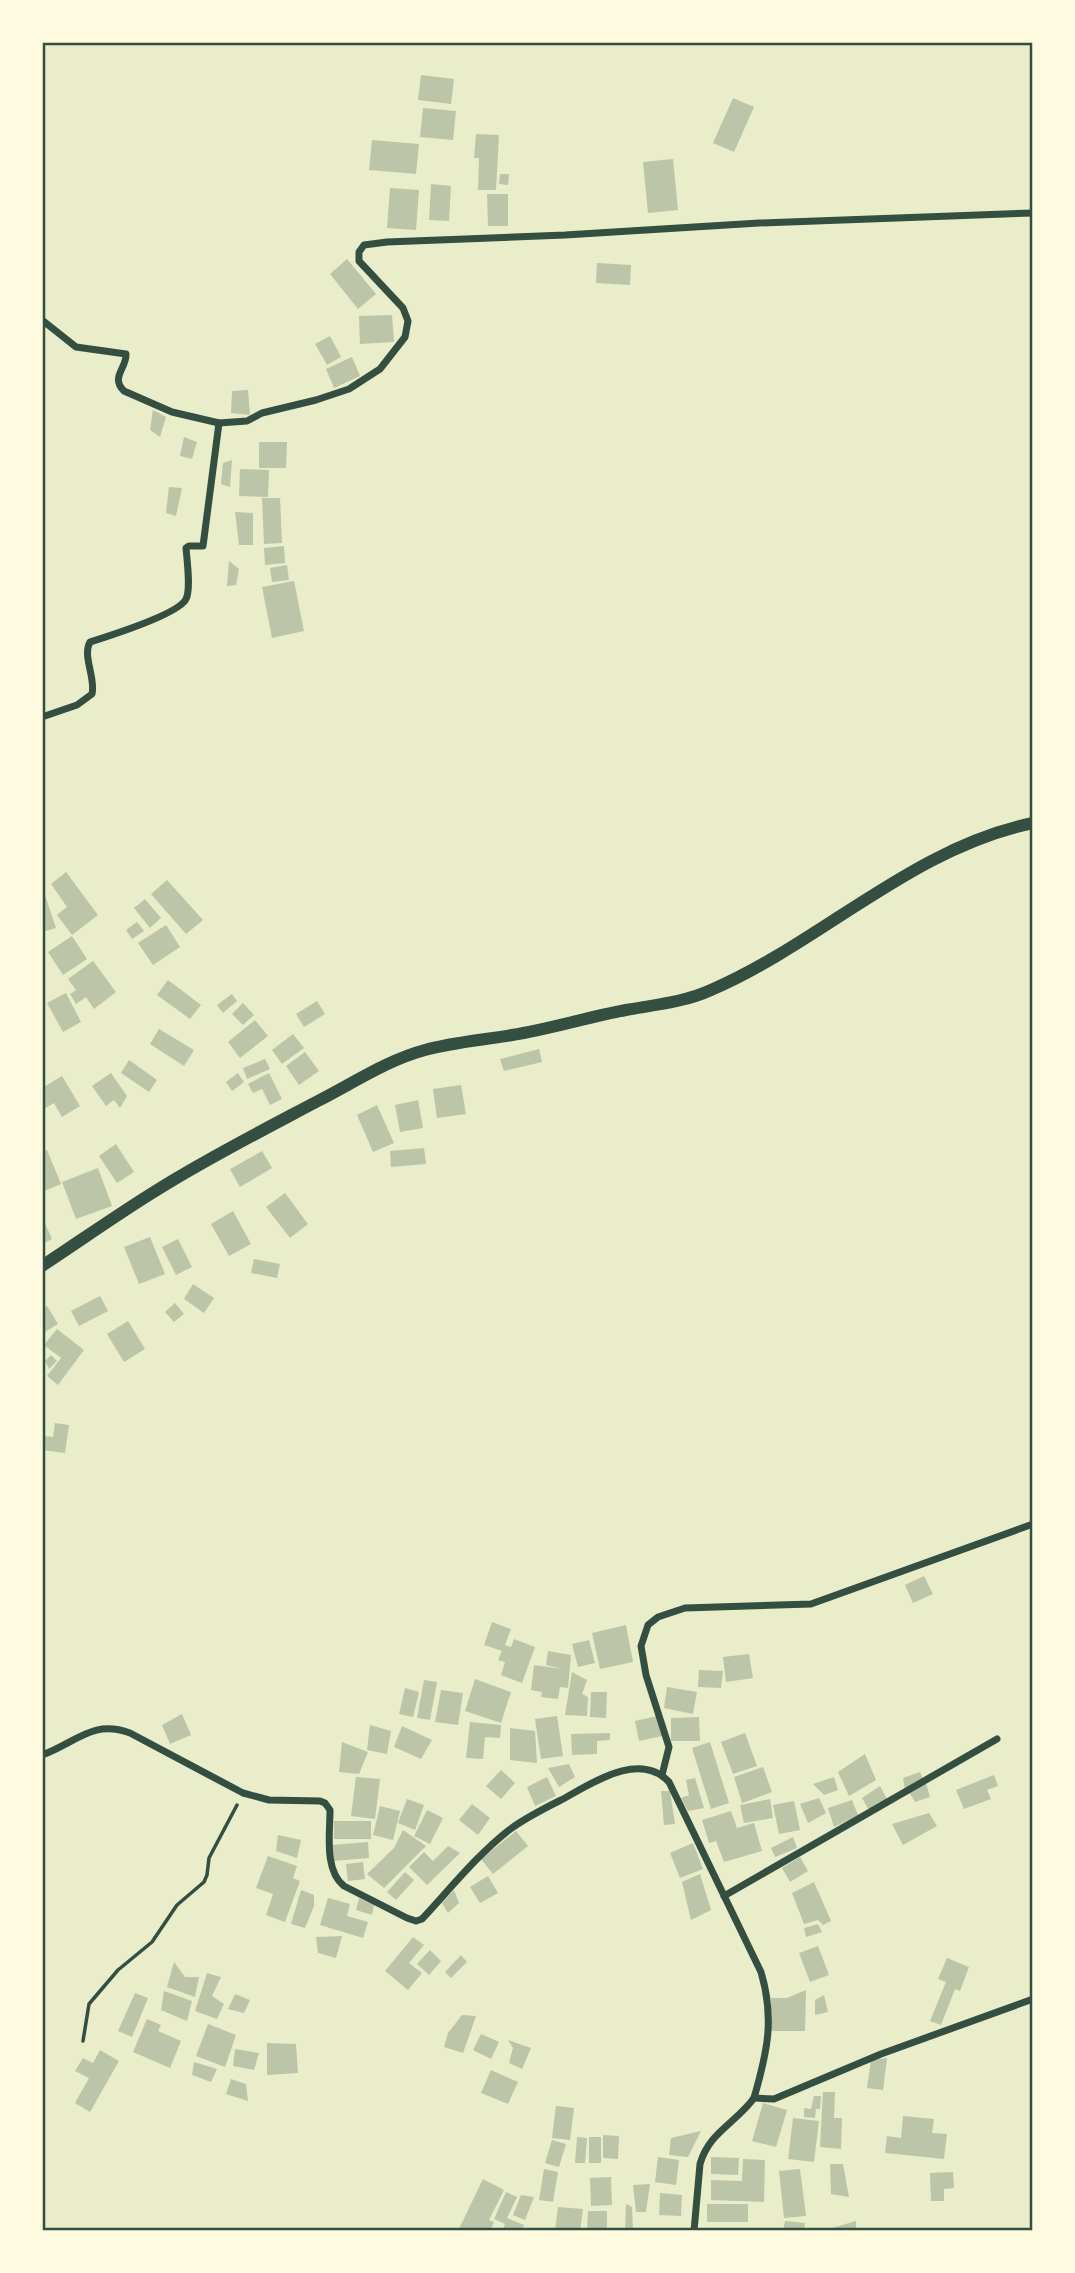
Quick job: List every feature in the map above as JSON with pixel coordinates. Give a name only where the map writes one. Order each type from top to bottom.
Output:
[{"type":"street","points":[[42,320],[76,347],[126,354],[127,359],[118,377],[119,386],[124,391],[172,412],[219,423],[247,421],[262,413],[349,389],[377,372],[402,342],[407,327],[406,313],[359,261],[359,252],[364,245],[760,223],[1033,214]]},
{"type":"street","points":[[42,717],[77,705],[92,694],[88,648],[90,642],[170,612],[187,598],[186,548],[203,546],[219,423]]},
{"type":"street","points":[[42,1266],[156,1190],[399,1058],[444,1045],[514,1035],[708,992],[820,931],[884,888],[924,866],[998,832],[1033,823]]},
{"type":"street","points":[[662,1775],[669,1746],[646,1675],[641,1646],[648,1625],[658,1617],[685,1608],[811,1605],[1033,1524]]},
{"type":"street","points":[[42,1755],[96,1729],[117,1728],[243,1793],[269,1800],[309,1799],[326,1803],[330,1810],[331,1866],[337,1881],[407,1919],[416,1921],[422,1919],[495,1843],[520,1822],[615,1772],[648,1770],[662,1775],[669,1782],[761,1972],[768,1996],[769,2036],[754,2098],[748,2107],[712,2138],[703,2153],[699,2164],[694,2231]]},
{"type":"street","points":[[724,1896],[997,1739]]},
{"type":"street","points":[[754,2098],[774,2099],[881,2054],[1033,1999]]},
{"type":"path","points":[[83,2041],[89,2004],[118,1970],[152,1942],[177,1905],[204,1882],[209,1858],[243,1793]]},
{"type":"building","points":[[421,75],[454,79],[451,104],[418,100]]},
{"type":"building","points":[[733,98],[754,107],[734,152],[713,143]]},
{"type":"building","points":[[423,108],[456,111],[453,140],[420,137]]},
{"type":"building","points":[[476,134],[499,135],[496,190],[478,190],[479,158],[474,158]]},
{"type":"building","points":[[372,140],[419,144],[416,174],[369,170]]},
{"type":"building","points":[[673,159],[678,210],[648,213],[643,162]]},
{"type":"building","points":[[500,174],[509,174],[508,185],[499,184]]},
{"type":"building","points":[[431,184],[451,186],[449,221],[429,220]]},
{"type":"building","points":[[390,188],[419,190],[416,230],[387,228]]},
{"type":"building","points":[[487,194],[508,194],[508,226],[488,226]]},
{"type":"building","points":[[347,259],[376,294],[358,309],[330,274]]},
{"type":"building","points":[[597,263],[631,265],[630,285],[596,283]]},
{"type":"building","points":[[392,315],[394,342],[360,344],[359,316]]},
{"type":"building","points":[[330,336],[341,357],[327,365],[315,344]]},
{"type":"building","points":[[352,357],[360,376],[334,388],[326,369]]},
{"type":"building","points":[[248,390],[250,415],[231,413],[232,391]]},
{"type":"building","points":[[153,410],[166,417],[160,437],[150,430]]},
{"type":"building","points":[[184,437],[197,442],[192,459],[180,456]]},
{"type":"building","points":[[259,442],[287,442],[286,468],[259,468]]},
{"type":"building","points":[[232,460],[230,487],[221,484],[223,463]]},
{"type":"building","points":[[240,469],[269,470],[268,497],[239,496]]},
{"type":"building","points":[[169,487],[182,488],[176,516],[166,513]]},
{"type":"building","points":[[262,498],[280,498],[282,543],[264,544]]},
{"type":"building","points":[[235,512],[253,513],[253,545],[239,545]]},
{"type":"building","points":[[284,546],[285,563],[265,565],[264,548]]},
{"type":"building","points":[[229,561],[239,569],[236,585],[227,586]]},
{"type":"building","points":[[287,565],[289,580],[272,582],[270,568]]},
{"type":"building","points":[[294,581],[304,631],[272,638],[262,587]]},
{"type":"building","points":[[66,872],[98,915],[72,935],[57,915],[67,907],[51,884]]},
{"type":"building","points":[[167,880],[203,920],[186,934],[151,894]]},
{"type":"building","points":[[42,886],[56,928],[42,932]]},
{"type":"building","points":[[145,899],[161,918],[150,928],[134,908]]},
{"type":"building","points":[[137,922],[144,931],[132,939],[126,930]]},
{"type":"building","points":[[166,925],[180,947],[153,965],[138,943]]},
{"type":"building","points":[[72,936],[87,959],[63,975],[48,952]]},
{"type":"building","points":[[93,961],[116,992],[94,1009],[86,997],[76,1004],[70,994],[76,990],[68,979]]},
{"type":"building","points":[[168,980],[201,1005],[190,1019],[157,995]]},
{"type":"building","points":[[66,993],[81,1022],[63,1032],[47,1003]]},
{"type":"building","points":[[232,994],[237,1001],[223,1013],[217,1005]]},
{"type":"building","points":[[317,1001],[325,1014],[304,1027],[296,1014]]},
{"type":"building","points":[[243,1003],[254,1015],[243,1025],[232,1014]]},
{"type":"building","points":[[255,1020],[268,1036],[240,1058],[228,1042]]},
{"type":"building","points":[[159,1029],[194,1050],[184,1066],[150,1044]]},
{"type":"building","points":[[293,1034],[304,1048],[282,1064],[272,1050]]},
{"type":"building","points":[[539,1049],[542,1062],[504,1071],[500,1059]]},
{"type":"building","points":[[305,1052],[319,1071],[299,1085],[286,1066]]},
{"type":"building","points":[[265,1059],[270,1069],[247,1079],[243,1068]]},
{"type":"building","points":[[129,1060],[157,1080],[149,1092],[121,1073]]},
{"type":"building","points":[[111,1073],[127,1096],[120,1108],[114,1100],[106,1106],[92,1086]]},
{"type":"building","points":[[238,1073],[244,1082],[232,1091],[226,1082]]},
{"type":"building","points":[[269,1073],[282,1099],[270,1105],[262,1089],[253,1093],[248,1084]]},
{"type":"building","points":[[62,1076],[80,1106],[62,1117],[54,1103],[42,1110],[42,1088]]},
{"type":"building","points":[[461,1085],[466,1114],[437,1118],[433,1089]]},
{"type":"building","points":[[418,1100],[423,1128],[400,1132],[395,1105]]},
{"type":"building","points":[[377,1105],[394,1143],[373,1152],[357,1115]]},
{"type":"building","points":[[116,1144],[134,1172],[117,1183],[99,1156]]},
{"type":"building","points":[[424,1148],[426,1164],[391,1167],[390,1151]]},
{"type":"building","points":[[47,1150],[61,1184],[42,1192],[42,1152]]},
{"type":"building","points":[[262,1151],[272,1168],[240,1187],[230,1169]]},
{"type":"building","points":[[98,1168],[112,1206],[76,1219],[62,1182]]},
{"type":"building","points":[[285,1193],[308,1224],[290,1238],[266,1207]]},
{"type":"building","points":[[233,1211],[251,1244],[229,1256],[211,1224]]},
{"type":"building","points":[[44,1221],[52,1239],[42,1244],[42,1222]]},
{"type":"building","points":[[150,1237],[165,1274],[139,1284],[124,1247]]},
{"type":"building","points":[[178,1239],[192,1267],[176,1275],[162,1247]]},
{"type":"building","points":[[254,1259],[280,1264],[277,1278],[251,1273]]},
{"type":"building","points":[[193,1284],[214,1298],[204,1313],[184,1299]]},
{"type":"building","points":[[100,1296],[108,1311],[79,1326],[71,1311]]},
{"type":"building","points":[[175,1303],[184,1314],[174,1322],[165,1312]]},
{"type":"building","points":[[47,1306],[58,1324],[43,1333],[42,1309]]},
{"type":"building","points":[[128,1321],[145,1349],[124,1362],[107,1334]]},
{"type":"building","points":[[57,1329],[84,1350],[58,1385],[47,1376],[61,1358],[44,1345]]},
{"type":"building","points":[[51,1355],[57,1361],[49,1369],[45,1361]]},
{"type":"building","points":[[55,1423],[69,1425],[65,1453],[42,1450],[44,1436],[53,1437]]},
{"type":"building","points":[[924,1576],[933,1594],[913,1603],[905,1585]]},
{"type":"building","points":[[492,1622],[511,1629],[505,1645],[511,1647],[514,1639],[535,1647],[522,1683],[501,1675],[505,1662],[498,1660],[502,1651],[484,1645]]},
{"type":"building","points":[[626,1625],[633,1662],[600,1669],[592,1633]]},
{"type":"building","points":[[589,1640],[595,1663],[578,1667],[572,1644]]},
{"type":"building","points":[[548,1651],[571,1655],[568,1688],[560,1687],[558,1699],[541,1697],[542,1692],[531,1690],[534,1665],[563,1669],[546,1665]]},
{"type":"building","points":[[749,1654],[753,1678],[726,1682],[723,1657]]},
{"type":"building","points":[[699,1670],[723,1671],[721,1688],[698,1687]]},
{"type":"building","points":[[572,1672],[587,1680],[582,1694],[588,1697],[587,1716],[565,1715]]},
{"type":"building","points":[[475,1679],[511,1692],[501,1723],[465,1711]]},
{"type":"building","points":[[424,1680],[437,1682],[430,1720],[417,1718]]},
{"type":"building","points":[[667,1687],[697,1692],[693,1714],[664,1708]]},
{"type":"building","points":[[405,1688],[419,1692],[413,1717],[399,1714]]},
{"type":"building","points":[[441,1690],[463,1693],[458,1725],[435,1722]]},
{"type":"building","points":[[591,1692],[607,1692],[606,1718],[590,1717]]},
{"type":"building","points":[[182,1714],[191,1735],[170,1744],[162,1725]]},
{"type":"building","points":[[557,1716],[563,1756],[541,1759],[535,1719]]},
{"type":"building","points":[[657,1716],[662,1736],[639,1741],[635,1721]]},
{"type":"building","points":[[699,1717],[700,1741],[671,1741],[671,1718]]},
{"type":"building","points":[[470,1722],[501,1725],[500,1738],[485,1737],[483,1759],[466,1758]]},
{"type":"building","points":[[370,1725],[391,1731],[387,1754],[367,1750]]},
{"type":"building","points":[[402,1726],[432,1740],[421,1759],[394,1747]]},
{"type":"building","points":[[510,1728],[535,1731],[537,1763],[510,1760]]},
{"type":"building","points":[[610,1733],[610,1740],[597,1741],[597,1754],[572,1755],[571,1734]]},
{"type":"building","points":[[745,1733],[757,1766],[733,1774],[721,1742]]},
{"type":"building","points":[[342,1742],[368,1752],[359,1774],[339,1772]]},
{"type":"building","points":[[710,1742],[729,1803],[711,1809],[692,1748]]},
{"type":"building","points":[[865,1754],[876,1780],[849,1796],[838,1772]]},
{"type":"building","points":[[569,1764],[575,1777],[559,1787],[548,1768]]},
{"type":"building","points":[[763,1767],[772,1792],[742,1803],[734,1777]]},
{"type":"building","points":[[501,1770],[515,1783],[501,1799],[486,1786]]},
{"type":"building","points":[[920,1772],[923,1779],[905,1789],[903,1778]]},
{"type":"building","points":[[994,1775],[998,1786],[987,1790],[991,1799],[964,1809],[956,1790]]},
{"type":"building","points":[[356,1777],[380,1779],[375,1819],[351,1816]]},
{"type":"building","points":[[547,1777],[556,1796],[535,1806],[527,1787]]},
{"type":"building","points":[[834,1777],[838,1790],[824,1795],[813,1784]]},
{"type":"building","points":[[695,1778],[704,1808],[688,1811],[681,1798],[689,1795],[686,1780]]},
{"type":"building","points":[[926,1783],[930,1797],[915,1802],[909,1792]]},
{"type":"building","points":[[880,1786],[887,1799],[869,1810],[862,1798]]},
{"type":"building","points":[[661,1791],[670,1791],[675,1824],[664,1825]]},
{"type":"building","points":[[819,1798],[826,1813],[808,1823],[800,1804]]},
{"type":"building","points":[[407,1799],[424,1805],[415,1830],[398,1823]]},
{"type":"building","points":[[770,1799],[773,1818],[744,1823],[740,1805]]},
{"type":"building","points":[[852,1800],[858,1815],[834,1827],[828,1808]]},
{"type":"building","points":[[794,1801],[800,1830],[779,1834],[773,1805]]},
{"type":"building","points":[[472,1804],[490,1818],[478,1835],[459,1820]]},
{"type":"building","points":[[380,1806],[400,1811],[393,1840],[373,1835]]},
{"type":"building","points":[[427,1810],[443,1818],[430,1844],[414,1836]]},
{"type":"building","points":[[731,1811],[737,1828],[754,1823],[762,1851],[724,1862],[716,1841],[709,1843],[702,1820]]},
{"type":"building","points":[[929,1813],[937,1826],[903,1845],[892,1824]]},
{"type":"building","points":[[334,1821],[371,1821],[371,1839],[334,1839]]},
{"type":"building","points":[[403,1830],[426,1846],[384,1888],[367,1874],[394,1848]]},
{"type":"building","points":[[516,1831],[528,1846],[493,1874],[481,1859]]},
{"type":"building","points":[[278,1835],[301,1840],[297,1858],[276,1851]]},
{"type":"building","points":[[793,1837],[797,1848],[775,1857],[771,1848]]},
{"type":"building","points":[[368,1842],[369,1858],[333,1861],[332,1845]]},
{"type":"building","points":[[693,1843],[703,1869],[680,1878],[670,1853]]},
{"type":"building","points":[[448,1846],[460,1853],[427,1885],[409,1867],[424,1852],[433,1861]]},
{"type":"building","points":[[268,1856],[297,1866],[293,1878],[300,1881],[285,1922],[266,1915],[273,1894],[256,1888]]},
{"type":"building","points":[[800,1857],[808,1871],[790,1882],[782,1868]]},
{"type":"building","points":[[363,1862],[365,1879],[348,1881],[346,1864]]},
{"type":"building","points":[[405,1872],[414,1880],[396,1900],[387,1892]]},
{"type":"building","points":[[700,1874],[711,1910],[691,1920],[682,1882]]},
{"type":"building","points":[[488,1876],[498,1893],[480,1903],[470,1887]]},
{"type":"building","points":[[814,1882],[831,1921],[823,1925],[818,1920],[804,1924],[792,1893]]},
{"type":"building","points":[[301,1890],[314,1895],[314,1906],[305,1928],[291,1924]]},
{"type":"building","points":[[454,1890],[459,1903],[448,1913],[442,1903]]},
{"type":"building","points":[[328,1898],[350,1904],[347,1916],[368,1922],[363,1938],[320,1925]]},
{"type":"building","points":[[359,1898],[374,1905],[372,1915],[356,1910]]},
{"type":"building","points":[[818,1924],[822,1932],[806,1937],[804,1928]]},
{"type":"building","points":[[342,1936],[336,1958],[318,1953],[316,1937]]},
{"type":"building","points":[[413,1937],[424,1945],[409,1963],[422,1973],[408,1990],[385,1971]]},
{"type":"building","points":[[818,1946],[829,1975],[810,1982],[799,1953]]},
{"type":"building","points":[[430,1950],[441,1961],[429,1975],[417,1964]]},
{"type":"building","points":[[461,1955],[467,1962],[451,1978],[445,1972]]},
{"type":"building","points":[[947,1958],[969,1967],[960,1991],[955,1989],[941,2025],[930,2021],[946,1982],[938,1979]]},
{"type":"building","points":[[174,1962],[185,1977],[199,1977],[195,1997],[167,1987]]},
{"type":"building","points":[[207,1973],[221,1977],[212,1996],[224,2004],[217,2019],[195,2011]]},
{"type":"building","points":[[806,1990],[805,2031],[771,2031],[771,1998],[787,1998]]},
{"type":"building","points":[[164,1991],[192,2001],[187,2021],[161,2010]]},
{"type":"building","points":[[135,1993],[148,1998],[132,2037],[118,2031]]},
{"type":"building","points":[[235,1994],[250,2000],[244,2013],[228,2009]]},
{"type":"building","points":[[824,1995],[828,2012],[815,2015],[815,2000]]},
{"type":"building","points":[[462,2015],[476,2016],[463,2053],[444,2047],[448,2033]]},
{"type":"building","points":[[147,2019],[161,2025],[158,2031],[181,2041],[170,2068],[133,2052]]},
{"type":"building","points":[[208,2024],[236,2035],[225,2067],[196,2056]]},
{"type":"building","points":[[481,2034],[499,2042],[491,2059],[473,2050]]},
{"type":"building","points":[[508,2040],[531,2048],[522,2069],[509,2063],[513,2048]]},
{"type":"building","points":[[267,2043],[296,2044],[298,2073],[267,2075]]},
{"type":"building","points":[[235,2049],[259,2053],[254,2070],[233,2066]]},
{"type":"building","points":[[100,2050],[119,2061],[90,2112],[75,2103],[89,2078],[75,2071],[83,2058],[93,2063]]},
{"type":"building","points":[[887,2058],[883,2090],[867,2088],[871,2060]]},
{"type":"building","points":[[194,2062],[217,2069],[211,2082],[192,2075]]},
{"type":"building","points":[[491,2070],[518,2082],[508,2104],[481,2093]]},
{"type":"building","points":[[231,2079],[246,2084],[248,2101],[226,2094]]},
{"type":"building","points":[[823,2092],[835,2092],[834,2118],[842,2118],[841,2149],[820,2147]]},
{"type":"building","points":[[814,2096],[821,2096],[820,2109],[816,2109],[815,2118],[804,2117],[804,2108],[811,2109]]},
{"type":"building","points":[[763,2103],[787,2110],[776,2147],[752,2141]]},
{"type":"building","points":[[556,2106],[574,2108],[570,2140],[552,2138]]},
{"type":"building","points":[[903,2116],[934,2119],[932,2133],[947,2134],[944,2159],[885,2153],[887,2136],[901,2138]]},
{"type":"building","points":[[793,2118],[819,2121],[814,2162],[788,2159]]},
{"type":"building","points":[[701,2131],[688,2157],[669,2155],[671,2138]]},
{"type":"building","points":[[603,2135],[619,2136],[618,2159],[603,2158]]},
{"type":"building","points":[[577,2137],[587,2138],[585,2163],[575,2163]]},
{"type":"building","points":[[589,2137],[601,2137],[601,2163],[589,2163]]},
{"type":"building","points":[[552,2140],[566,2144],[559,2167],[545,2163]]},
{"type":"building","points":[[658,2157],[679,2160],[676,2185],[655,2182]]},
{"type":"building","points":[[711,2157],[739,2158],[738,2175],[711,2174]]},
{"type":"building","points":[[743,2159],[765,2160],[764,2202],[711,2200],[711,2180],[742,2181]]},
{"type":"building","points":[[830,2164],[843,2164],[849,2197],[831,2194]]},
{"type":"building","points":[[544,2169],[558,2172],[553,2202],[539,2200]]},
{"type":"building","points":[[800,2169],[806,2216],[784,2218],[779,2171]]},
{"type":"building","points":[[953,2172],[954,2188],[944,2189],[944,2201],[931,2201],[930,2173]]},
{"type":"building","points":[[611,2177],[612,2205],[591,2206],[590,2178]]},
{"type":"building","points":[[483,2179],[504,2190],[489,2220],[494,2222],[490,2231],[458,2231]]},
{"type":"building","points":[[650,2184],[646,2212],[636,2212],[633,2185]]},
{"type":"building","points":[[506,2192],[517,2197],[507,2218],[524,2225],[521,2231],[502,2231],[505,2224],[494,2219]]},
{"type":"building","points":[[660,2193],[682,2195],[681,2216],[659,2215]]},
{"type":"building","points":[[521,2195],[534,2197],[525,2220],[513,2215]]},
{"type":"building","points":[[626,2204],[632,2207],[633,2231],[625,2231]]},
{"type":"building","points":[[707,2204],[748,2204],[748,2222],[707,2222]]},
{"type":"building","points":[[558,2207],[583,2209],[580,2231],[555,2231]]},
{"type":"building","points":[[588,2211],[607,2211],[607,2231],[587,2231]]},
{"type":"building","points":[[785,2221],[805,2223],[804,2231],[783,2231]]},
{"type":"building","points":[[856,2221],[856,2231],[832,2231],[832,2228]]}]
